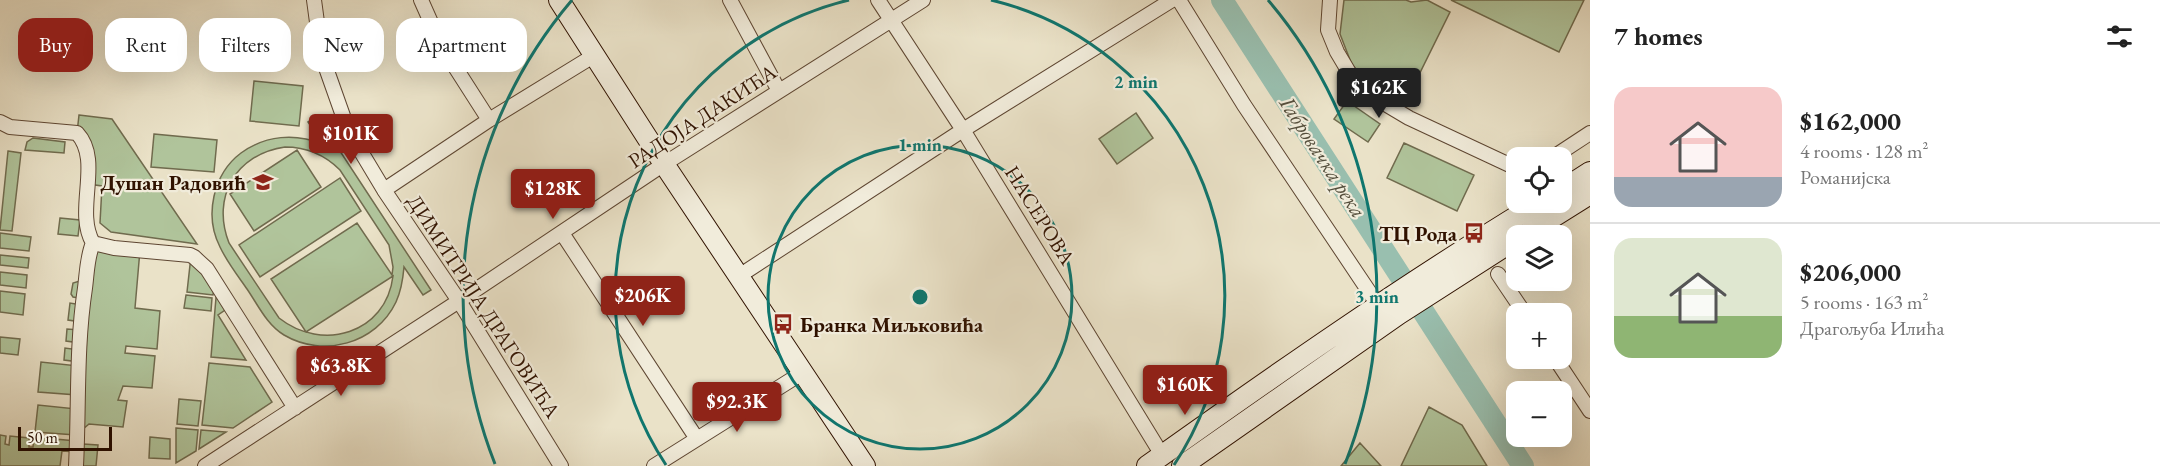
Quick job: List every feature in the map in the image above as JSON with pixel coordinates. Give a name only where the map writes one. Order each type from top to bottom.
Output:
[{"type":"street","name":"ДИМИТРИЈА ДРАГОВИЋА","points":[[314,0],[325,65],[348,130],[384,190],[459,301],[561,466]]},
{"type":"street","points":[[421,0],[441,45],[489,120]]},
{"type":"street","points":[[559,0],[664,164],[865,466]]},
{"type":"street","points":[[730,0],[779,92]]},
{"type":"street","name":"НАСЕРОВА","points":[[878,0],[963,130],[1155,461]]},
{"type":"street","name":"РАДОЈА ДАКИЋА","points":[[205,466],[664,164],[923,0]]},
{"type":"street","points":[[740,276],[963,130],[1172,0]]},
{"type":"street","points":[[1179,0],[1244,105],[1383,301]]},
{"type":"street","points":[[1330,0],[1328,30],[1337,52],[1353,79],[1372,96],[1409,118],[1506,163]]},
{"type":"street","points":[[384,190],[489,120],[595,55]]},
{"type":"street","points":[[0,122],[10,127],[77,133],[82,138],[88,162],[85,218],[88,234],[93,243],[114,248],[194,257],[207,268],[295,408]]},
{"type":"street","points":[[1569,147],[1590,133]]},
{"type":"street","points":[[1572,183],[1590,172]]},
{"type":"street","points":[[1541,225],[1590,194]]},
{"type":"street","points":[[1155,461],[1244,396],[1383,301],[1522,213]]},
{"type":"street","points":[[562,233],[697,439]]},
{"type":"street","points":[[76,466],[82,305],[93,243]]},
{"type":"street","points":[[1182,466],[1400,314],[1506,245]]},
{"type":"street","points":[[1498,274],[1518,303]]},
{"type":"street","points":[[1562,369],[1590,411]]},
{"type":"street","points":[[654,466],[802,373]]},
{"type":"green space","points":[[1344,0],[1406,0],[1411,2],[1427,0],[1450,12],[1403,107],[1384,98],[1352,65],[1340,34]]},
{"type":"green space","points":[[1451,0],[1584,0],[1559,52]]},
{"type":"green space","points":[[254,81],[303,86],[299,126],[250,121]]},
{"type":"green space","points":[[1347,101],[1380,124],[1368,142],[1334,119]]},
{"type":"green space","points":[[1136,113],[1153,138],[1117,164],[1099,139]]},
{"type":"green space","points":[[79,115],[112,119],[197,244],[111,232],[100,223],[102,186],[88,184],[77,133]]},
{"type":"green space","points":[[317,116],[431,290],[423,295],[404,267],[396,302],[376,328],[347,343],[331,346],[299,342],[284,335],[273,326],[226,258],[215,235],[213,222],[214,196],[231,162],[251,147],[271,139],[302,138],[323,144],[308,122]],"holes":[[[285,147],[315,152],[340,170],[389,245],[393,267],[392,275],[357,223],[271,279],[306,331],[279,318],[229,243],[224,226],[223,210],[226,194],[241,168],[253,158]],[[393,276],[388,296],[378,312],[365,324],[350,332],[332,335],[307,332]]]},
{"type":"green space","points":[[154,134],[217,140],[214,172],[151,167]]},
{"type":"green space","points":[[33,138],[65,142],[64,153],[25,150],[27,142]]},
{"type":"green space","points":[[1404,143],[1474,175],[1457,211],[1387,178]]},
{"type":"green space","points":[[297,150],[321,187],[254,231],[230,194]]},
{"type":"green space","points":[[8,151],[21,153],[12,231],[0,230]]},
{"type":"green space","points":[[340,178],[361,211],[260,277],[239,245]]},
{"type":"green space","points":[[60,218],[80,220],[78,236],[58,234]]},
{"type":"green space","points":[[0,233],[31,237],[29,251],[0,248]]},
{"type":"green space","points":[[93,243],[140,250],[135,308],[160,311],[157,349],[126,346],[125,353],[155,356],[152,388],[123,386],[118,400],[127,401],[123,427],[89,424],[76,435],[35,432],[38,405],[76,409],[77,395],[38,392],[41,362],[78,366],[79,362],[64,360],[65,348],[79,350],[80,343],[66,341],[67,329],[80,330],[81,322],[68,320],[70,303],[82,305],[79,298],[71,294],[73,283],[80,281]]},
{"type":"green space","points":[[0,255],[29,258],[28,268],[0,265]]},
{"type":"green space","points":[[191,256],[215,282],[213,295],[187,292]]},
{"type":"green space","points":[[0,272],[27,275],[26,288],[0,285]]},
{"type":"green space","points":[[217,286],[231,306],[218,315],[246,360],[211,357]]},
{"type":"green space","points":[[0,291],[25,294],[23,315],[0,312]]},
{"type":"green space","points":[[186,295],[212,298],[211,311],[184,308]]},
{"type":"green space","points":[[0,337],[20,339],[18,355],[0,353]]},
{"type":"green space","points":[[209,363],[250,367],[272,402],[233,428],[202,425]]},
{"type":"green space","points":[[179,399],[201,401],[198,426],[177,424]]},
{"type":"green space","points":[[1429,407],[1462,425],[1487,466],[1401,466]]},
{"type":"green space","points":[[176,428],[198,430],[196,451],[176,463]]},
{"type":"green space","points":[[201,430],[226,432],[199,449]]},
{"type":"green space","points":[[0,435],[6,436],[5,444],[9,445],[10,436],[29,438],[29,447],[33,447],[34,437],[76,441],[77,452],[62,451],[60,466],[0,466]]},
{"type":"green space","points":[[150,437],[170,439],[170,459],[149,458]]},
{"type":"green space","points":[[1360,443],[1381,466],[1341,466]]},
{"type":"green space","points":[[83,444],[98,445],[96,466],[80,466]]},
{"type":"waterway","name":"Габровачка река","points":[[1222,0],[1523,466]]},
{"type":"place","name":"Душан Радовић","points":[[263,182]]},
{"type":"place","name":"ТЦ Рода","points":[[1474,233]]},
{"type":"place","name":"Бранка Миљковића","points":[[783,324]]}]
